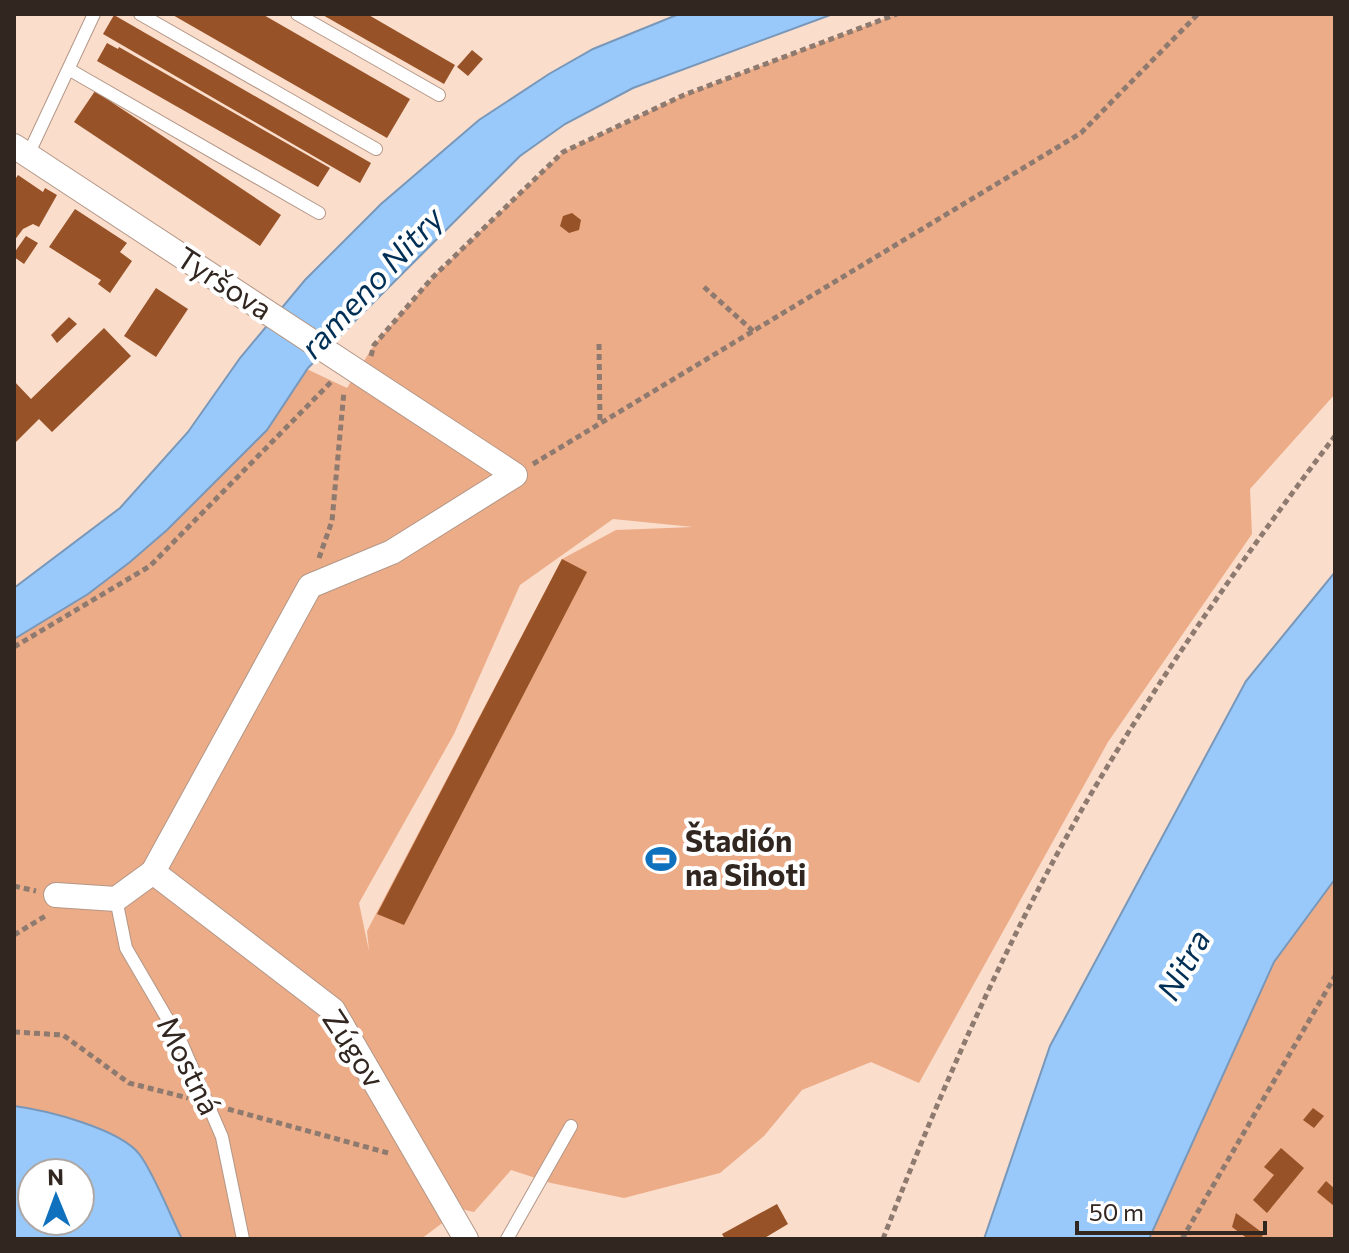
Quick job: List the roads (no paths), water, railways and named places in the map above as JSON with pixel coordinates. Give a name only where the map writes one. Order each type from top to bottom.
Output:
[{"type":"street","name":"Tyršova","points":[[21,150],[515,475],[392,552],[310,586],[153,872]]},
{"type":"street","points":[[56,895],[116,899],[153,872]]},
{"type":"street","name":"Zúgov","points":[[153,872],[333,1010],[466,1239]]},
{"type":"lane","points":[[21,150],[70,70],[94,14]]},
{"type":"lane","points":[[140,14],[376,149]]},
{"type":"lane","points":[[297,14],[439,95]]},
{"type":"lane","points":[[70,70],[319,213]]},
{"type":"lane","name":"Mostná","points":[[116,899],[126,948],[182,1044],[222,1137],[243,1239]]},
{"type":"lane","points":[[507,1239],[571,1126]]},
{"type":"water","name":"rameno Nitry","points":[[679,14],[833,14],[633,88],[565,124],[520,156],[308,368],[267,430],[167,530],[88,594],[14,639],[14,588],[120,508],[188,432],[240,358],[305,280],[381,204],[479,120],[549,74],[593,49]]},
{"type":"water","name":"Nitra","points":[[1335,572],[1335,879],[1274,962],[1149,1239],[984,1239],[1050,1046],[1246,681]]},
{"type":"water","points":[[14,1106],[82,1122],[130,1146],[140,1155],[151,1174],[182,1239],[14,1239]]},
{"type":"place","name":"Štadión na Sihoti","points":[[661,859]]}]
